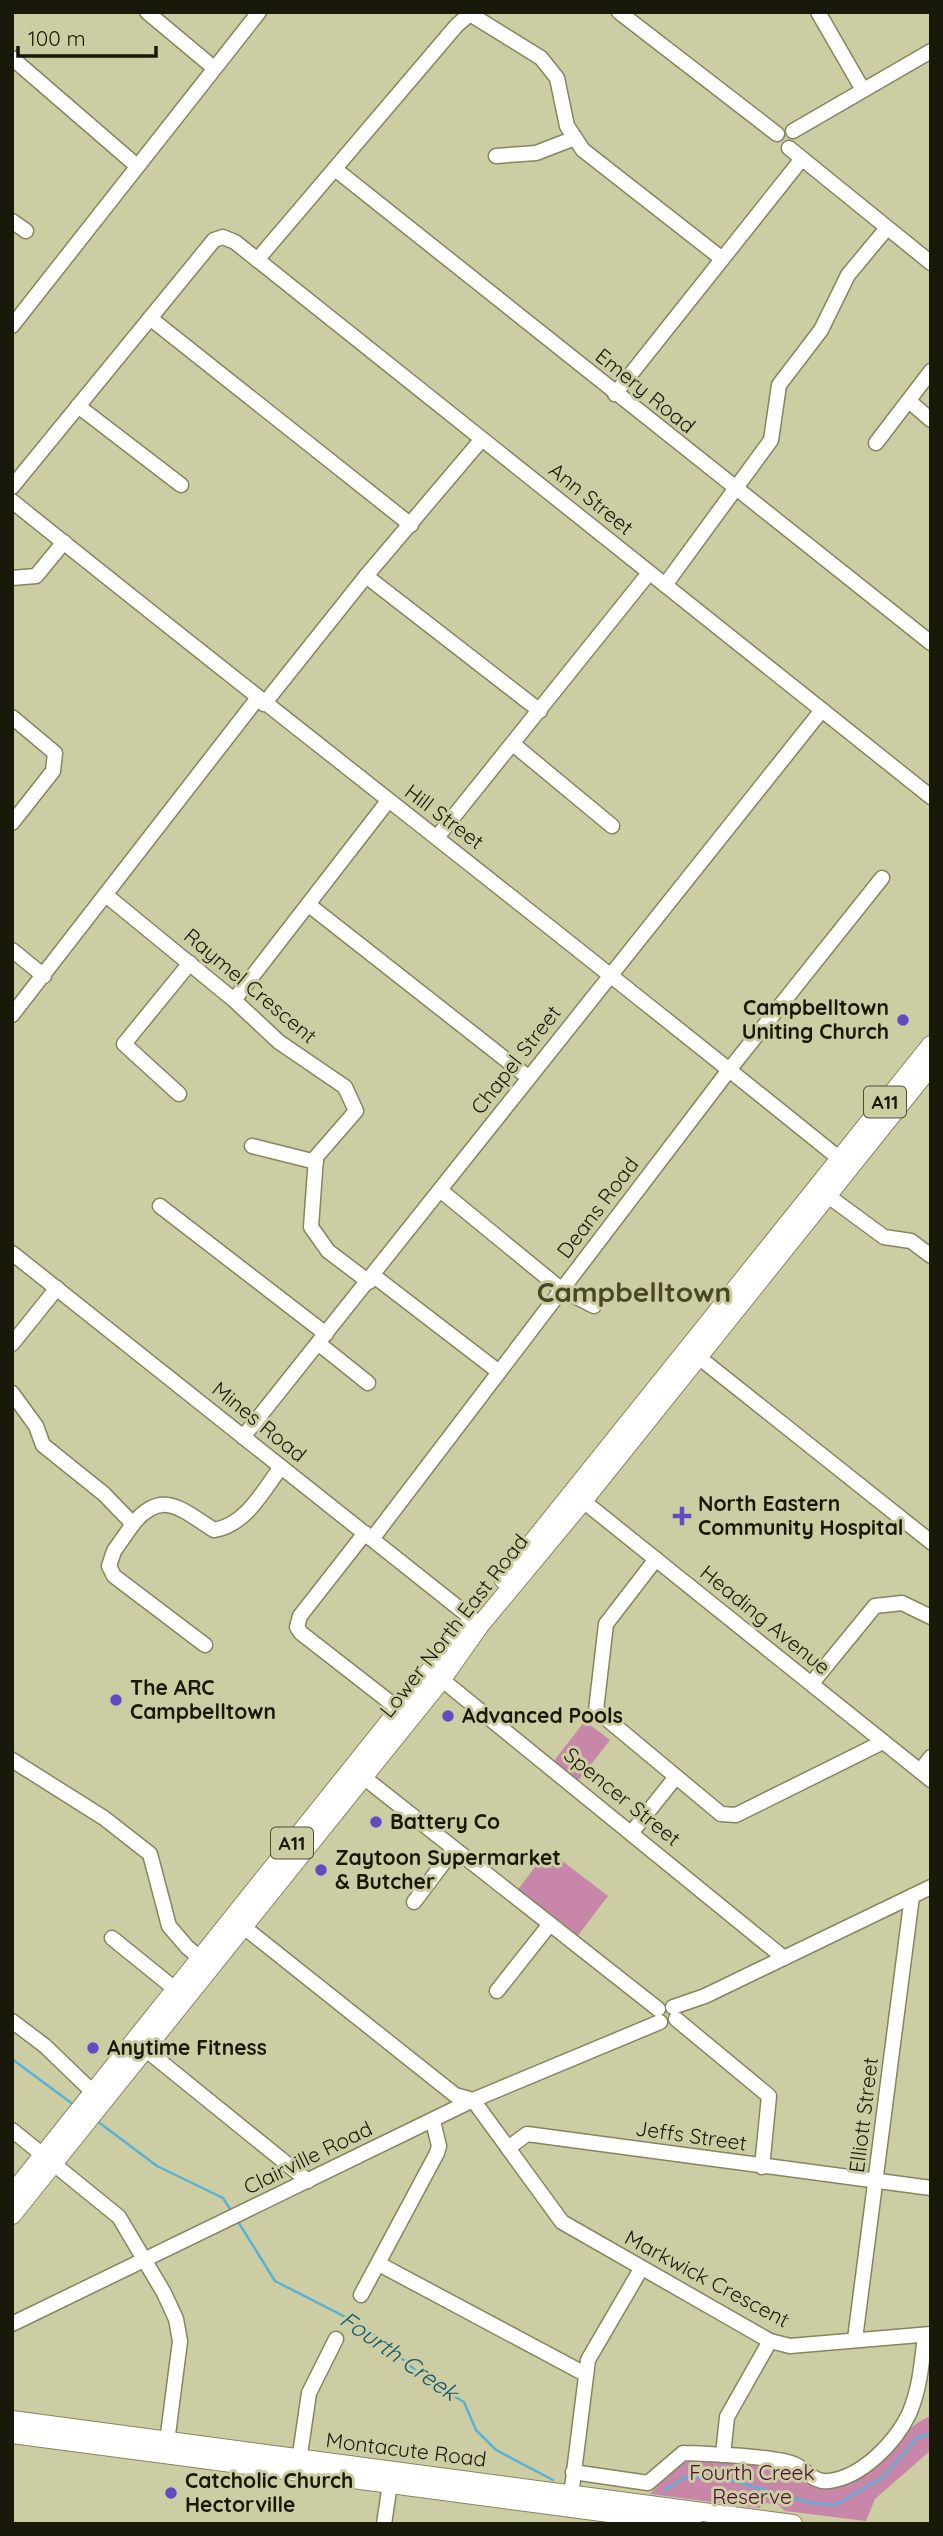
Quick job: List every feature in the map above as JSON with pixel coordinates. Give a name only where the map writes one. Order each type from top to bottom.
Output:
[{"type":"main road","name":"Lower North East Road","points":[[90,2107],[145,2049],[205,1963],[437,1675],[476,1621],[823,1192],[931,1045]]},
{"type":"main road","name":"Lower North East Road","points":[[845,1163],[931,1066]]},
{"type":"main road","name":"Lower North East Road","points":[[358,1773],[400,1710],[437,1675]]},
{"type":"main road","name":"Lower North East Road","points":[[12,2215],[48,2160],[90,2107],[175,1989],[205,1963]]},
{"type":"main road","name":"Lower North East Road","points":[[12,2194],[48,2160]]},
{"type":"main road","name":"Montacute Road","points":[[12,2420],[167,2447],[570,2500],[625,2514],[693,2524]]},
{"type":"main road","name":"Montacute Road","points":[[12,2434],[167,2447]]},
{"type":"main road","name":"Montacute Road","points":[[625,2514],[793,2524]]},
{"type":"street","points":[[147,12],[214,68]]},
{"type":"street","points":[[12,326],[259,12]]},
{"type":"street","points":[[619,12],[777,134],[780,146],[789,148],[931,263]]},
{"type":"street","points":[[818,12],[863,90]]},
{"type":"street","points":[[257,260],[457,25],[470,14],[541,58],[557,78],[567,126],[583,150],[721,258]]},
{"type":"street","points":[[777,134],[784,129],[793,131],[929,56]]},
{"type":"street","points":[[13,59],[137,166]]},
{"type":"street","points":[[789,148],[796,141],[793,131]]},
{"type":"street","points":[[496,156],[536,153],[575,138]]},
{"type":"street","points":[[615,394],[801,160]]},
{"type":"street","name":"Emery Road","points":[[335,169],[734,490],[931,643]]},
{"type":"street","points":[[12,220],[26,231]]},
{"type":"street","points":[[665,585],[771,440],[779,385],[821,330],[848,275],[887,228]]},
{"type":"street","name":"Ann Street","points":[[150,318],[214,240],[223,237],[257,260],[931,797]]},
{"type":"street","points":[[12,487],[150,318],[411,526]]},
{"type":"street","points":[[876,443],[931,371]]},
{"type":"street","points":[[909,401],[931,420]]},
{"type":"street","points":[[78,407],[180,485]]},
{"type":"street","points":[[12,1015],[260,702],[482,439]]},
{"type":"street","name":"Hill Street","points":[[12,500],[260,702],[388,801],[438,836],[845,1163]]},
{"type":"street","points":[[12,579],[36,576],[64,542]]},
{"type":"street","points":[[438,836],[649,573]]},
{"type":"street","points":[[366,576],[540,712]]},
{"type":"street","name":"Chapel Street","points":[[243,1437],[372,1279],[528,1077],[822,710]]},
{"type":"street","points":[[12,717],[55,754],[53,771],[12,823]]},
{"type":"street","points":[[513,744],[612,826]]},
{"type":"street","points":[[234,1000],[388,801]]},
{"type":"street","name":"Deans Road","points":[[400,1710],[297,1627],[299,1616],[369,1536],[499,1373],[729,1070],[882,878]]},
{"type":"street","name":"Raymel Crescent","points":[[107,896],[191,963],[279,1042],[345,1087],[354,1100],[356,1111],[325,1146],[316,1162]]},
{"type":"street","points":[[309,905],[528,1077]]},
{"type":"street","points":[[12,950],[44,976]]},
{"type":"street","points":[[179,1094],[172,1084],[124,1044],[191,963]]},
{"type":"street","points":[[251,1146],[316,1162],[311,1227],[328,1251],[372,1279],[499,1373]]},
{"type":"street","points":[[440,1189],[562,1290],[594,1306]]},
{"type":"street","points":[[823,1192],[884,1237],[911,1241],[931,1255]]},
{"type":"street","points":[[160,1206],[322,1339],[368,1382]]},
{"type":"street","name":"Mines Road","points":[[12,1253],[476,1621]]},
{"type":"street","points":[[12,1345],[57,1288]]},
{"type":"street","points":[[694,1352],[929,1538]]},
{"type":"street","points":[[12,1393],[36,1426],[43,1445],[104,1494],[133,1524]]},
{"type":"street","points":[[205,1645],[114,1576],[108,1566],[114,1551],[146,1508],[158,1504],[176,1506],[214,1530],[230,1528],[246,1513],[281,1467]]},
{"type":"street","name":"Heading Avenue","points":[[578,1496],[925,1776]]},
{"type":"street","points":[[656,1559],[606,1623],[596,1710],[675,1777],[721,1814],[736,1815],[883,1742]]},
{"type":"street","points":[[811,1683],[876,1606],[902,1603],[931,1617]]},
{"type":"street","name":"Spencer Street","points":[[437,1675],[784,1958]]},
{"type":"street","points":[[925,1776],[931,1757]]},
{"type":"street","points":[[12,1760],[104,1818],[150,1854],[169,1926],[205,1963]]},
{"type":"street","points":[[358,1773],[769,2096],[762,2167]]},
{"type":"street","points":[[632,1832],[675,1777]]},
{"type":"street","points":[[414,1902],[454,1849]]},
{"type":"street","name":"Clairville Road","points":[[12,2324],[473,2100],[625,2035],[931,1887]]},
{"type":"street","name":"Elliott Street","points":[[855,2339],[912,1896]]},
{"type":"street","points":[[238,1922],[455,2095],[473,2100],[508,2148]]},
{"type":"street","points":[[497,1991],[550,1924]]},
{"type":"street","points":[[112,1938],[175,1989]]},
{"type":"street","points":[[12,2021],[45,2046],[90,2107]]},
{"type":"street","points":[[145,2049],[308,2181]]},
{"type":"street","points":[[361,2295],[437,2153],[439,2146],[433,2121]]},
{"type":"street","points":[[12,2130],[119,2217],[176,2319],[180,2341],[167,2447]]},
{"type":"street","name":"Jeffs Street","points":[[508,2148],[527,2134],[931,2188]]},
{"type":"street","name":"Markwick Crescent","points":[[508,2148],[562,2222],[769,2341],[790,2346],[928,2335]]},
{"type":"street","points":[[379,2264],[585,2374]]},
{"type":"street","points":[[570,2500],[588,2360],[641,2269]]},
{"type":"street","points":[[573,2472],[648,2483],[683,2453],[794,2464],[817,2481],[829,2481],[870,2462],[908,2414],[920,2377],[928,2335]]},
{"type":"street","points":[[298,2465],[309,2393],[336,2339]]},
{"type":"street","points":[[723,2455],[727,2417],[769,2341]]},
{"type":"street","points":[[384,2524],[391,2477]]},
{"type":"green space","points":[[585,1721],[610,1740],[578,1781],[553,1762]]},
{"type":"green space","points":[[548,1850],[608,1896],[576,1938],[516,1892]]},
{"type":"green space","name":"Fourth Creek Reserve","points":[[931,2416],[931,2450],[875,2499],[866,2521],[785,2511],[779,2505],[767,2503],[759,2508],[650,2494],[681,2464],[702,2460],[770,2464],[792,2470],[820,2486],[840,2486],[869,2472],[908,2430]]},
{"type":"waterway","name":"Fourth Creek","points":[[12,2059],[74,2105]]},
{"type":"waterway","name":"Fourth Creek","points":[[97,2121],[157,2166],[223,2198],[232,2212]]},
{"type":"waterway","name":"Fourth Creek","points":[[237,2220],[275,2281],[365,2327],[428,2381],[464,2402],[476,2430],[496,2450],[553,2480]]},
{"type":"waterway","name":"Fourth Creek","points":[[665,2490],[683,2478],[716,2476],[811,2503],[835,2505],[883,2477],[917,2438],[931,2433]]},
{"type":"place","name":"Campbelltown Uniting Church","points":[[903,1020]]},
{"type":"place","name":"North Eastern Community Hospital","points":[[682,1516]]},
{"type":"place","name":"The ARC Campbelltown","points":[[116,1700]]},
{"type":"place","name":"Advanced Pools","points":[[448,1716]]},
{"type":"place","name":"Battery Co","points":[[376,1822]]},
{"type":"place","name":"Zaytoon Supermarket & Butcher","points":[[321,1870]]},
{"type":"place","name":"Anytime Fitness","points":[[93,2048]]},
{"type":"place","name":"Catcholic Church Hectorville","points":[[171,2493]]},
{"type":"district","name":"Campbelltown","points":[[634,1292]]}]
